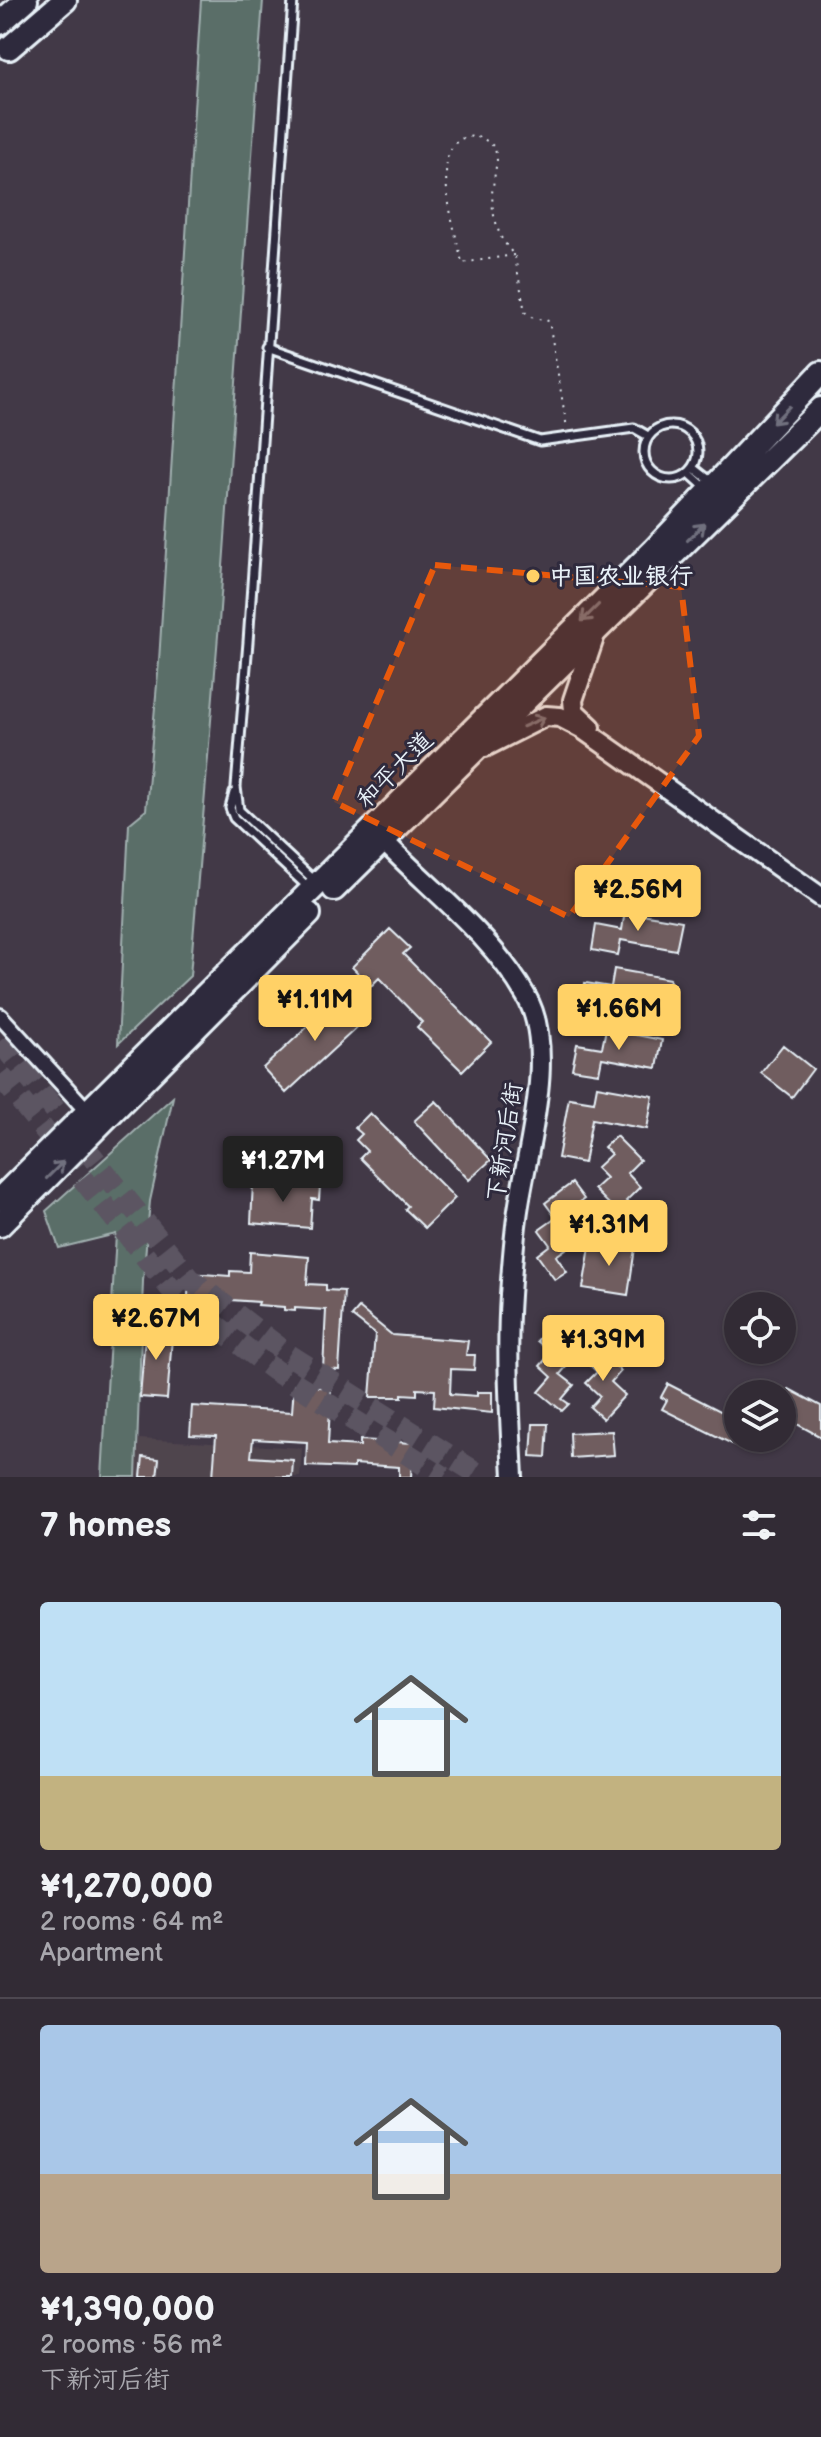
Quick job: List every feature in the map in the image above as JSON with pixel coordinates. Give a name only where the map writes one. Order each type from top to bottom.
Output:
[{"type":"main road","points":[[3,50],[65,0]]},
{"type":"main road","points":[[3,50],[37,1]]},
{"type":"main road","points":[[0,23],[37,1]]},
{"type":"main road","name":"和平大道","points":[[0,1225],[654,550],[821,373]]},
{"type":"main road","name":"和平大道","points":[[0,1199],[314,887],[466,759],[821,409]]},
{"type":"street","points":[[596,631],[573,700],[574,711],[584,722],[821,894]]},
{"type":"street","points":[[466,759],[546,716],[560,717],[581,728],[821,894]]},
{"type":"street","name":"下新河后街","points":[[378,835],[465,918],[496,955],[528,998],[539,1037],[541,1076],[518,1209],[510,1297],[508,1410],[513,1477]]},
{"type":"street","points":[[0,1016],[88,1112]]},
{"type":"lane","points":[[293,0],[236,787],[239,810],[314,887]]},
{"type":"lane","points":[[267,347],[540,441],[634,428],[648,436]]},
{"type":"lane","points":[[666,425],[687,429],[698,447],[691,470],[683,477],[669,480],[650,470],[643,450],[648,436],[666,425]]},
{"type":"lane","points":[[691,470],[712,487]]},
{"type":"path","points":[[514,255],[462,263],[445,177],[448,150],[456,141],[478,137],[495,148],[493,212],[500,236],[514,255],[525,312],[533,318],[549,321],[569,437]]},
{"type":"highlighted area","points":[[435,565],[681,587],[699,736],[569,917],[334,802]]},
{"type":"shaded area","points":[[139,1439],[302,1448],[300,1477],[136,1477]]},
{"type":"green space","points":[[201,0],[263,0],[219,623],[190,976],[118,1044],[129,824],[146,810],[159,661]]},
{"type":"green space","points":[[173,1097],[150,1201],[143,1281],[136,1477],[102,1477],[116,1234],[59,1248],[46,1211]]},
{"type":"building","points":[[625,911],[682,921],[676,950],[621,940],[618,955],[592,950],[596,925],[622,930]]},
{"type":"building","points":[[390,929],[410,948],[403,954],[491,1042],[462,1071],[417,1027],[422,1022],[379,978],[371,986],[352,967]]},
{"type":"building","points":[[614,969],[670,979],[665,1008],[610,998],[607,1013],[581,1008],[585,983],[611,987]]},
{"type":"building","points":[[344,993],[367,1018],[286,1093],[263,1068]]},
{"type":"building","points":[[606,1029],[662,1040],[657,1068],[602,1058],[599,1073],[572,1069],[577,1044],[602,1048]]},
{"type":"building","points":[[783,1045],[813,1069],[792,1097],[761,1073]]},
{"type":"building","points":[[597,1086],[653,1096],[647,1129],[592,1119],[584,1163],[558,1158],[569,1098],[594,1102]]},
{"type":"building","points":[[436,1101],[491,1160],[469,1180],[414,1121]]},
{"type":"building","points":[[370,1113],[455,1198],[425,1228],[405,1209],[408,1206],[360,1158],[367,1151],[356,1140],[362,1134],[355,1128]]},
{"type":"building","points":[[616,1136],[640,1160],[627,1173],[640,1187],[626,1201],[637,1213],[615,1235],[597,1217],[610,1205],[594,1189],[606,1178],[596,1168],[611,1154],[604,1147]]},
{"type":"building","points":[[253,1182],[320,1186],[319,1200],[312,1199],[310,1228],[251,1223]]},
{"type":"building","points":[[572,1183],[584,1199],[567,1212],[573,1221],[559,1231],[570,1246],[556,1256],[567,1272],[555,1280],[537,1255],[550,1245],[539,1230],[556,1218],[545,1203]]},
{"type":"building","points":[[591,1241],[635,1248],[628,1295],[583,1288]]},
{"type":"building","points":[[250,1252],[309,1257],[307,1284],[326,1285],[326,1290],[344,1291],[339,1370],[323,1369],[326,1310],[284,1310],[284,1307],[258,1305],[259,1302],[188,1297],[189,1273],[230,1276],[230,1271],[249,1272]]},
{"type":"building","points":[[359,1308],[392,1335],[468,1341],[466,1355],[475,1355],[474,1370],[451,1369],[450,1394],[477,1396],[477,1392],[492,1392],[492,1413],[434,1407],[435,1390],[417,1389],[417,1395],[402,1394],[402,1397],[370,1397],[375,1334],[352,1316]]},
{"type":"building","points":[[146,1324],[173,1326],[167,1399],[140,1397]]},
{"type":"building","points":[[547,1329],[561,1340],[559,1345],[574,1358],[560,1374],[574,1385],[562,1399],[569,1404],[562,1411],[539,1392],[552,1377],[540,1366],[551,1353],[537,1341]]},
{"type":"building","points":[[594,1346],[621,1371],[611,1382],[625,1395],[603,1419],[590,1407],[600,1396],[586,1383],[597,1372],[583,1358]]},
{"type":"building","points":[[668,1384],[724,1413],[724,1440],[662,1409],[667,1400],[661,1397]]},
{"type":"building","points":[[294,1385],[331,1388],[328,1444],[360,1446],[360,1440],[413,1443],[411,1477],[399,1477],[399,1467],[354,1464],[354,1468],[306,1466],[307,1442],[253,1439],[251,1457],[293,1460],[292,1477],[213,1477],[216,1436],[190,1435],[192,1406],[292,1412]]},
{"type":"building","points":[[796,1393],[821,1406],[821,1437],[796,1424]]},
{"type":"building","points":[[533,1424],[548,1424],[546,1457],[531,1456]]},
{"type":"building","points":[[612,1431],[614,1455],[571,1458],[570,1433]]},
{"type":"building","points":[[143,1457],[159,1459],[157,1477],[141,1477]]},
{"type":"tunnel","points":[[0,1041],[190,1279],[286,1353],[483,1477]]},
{"type":"tunnel","points":[[0,1075],[175,1294],[274,1370],[444,1477]]},
{"type":"place","name":"中国农业银行","points":[[533,576]]}]
